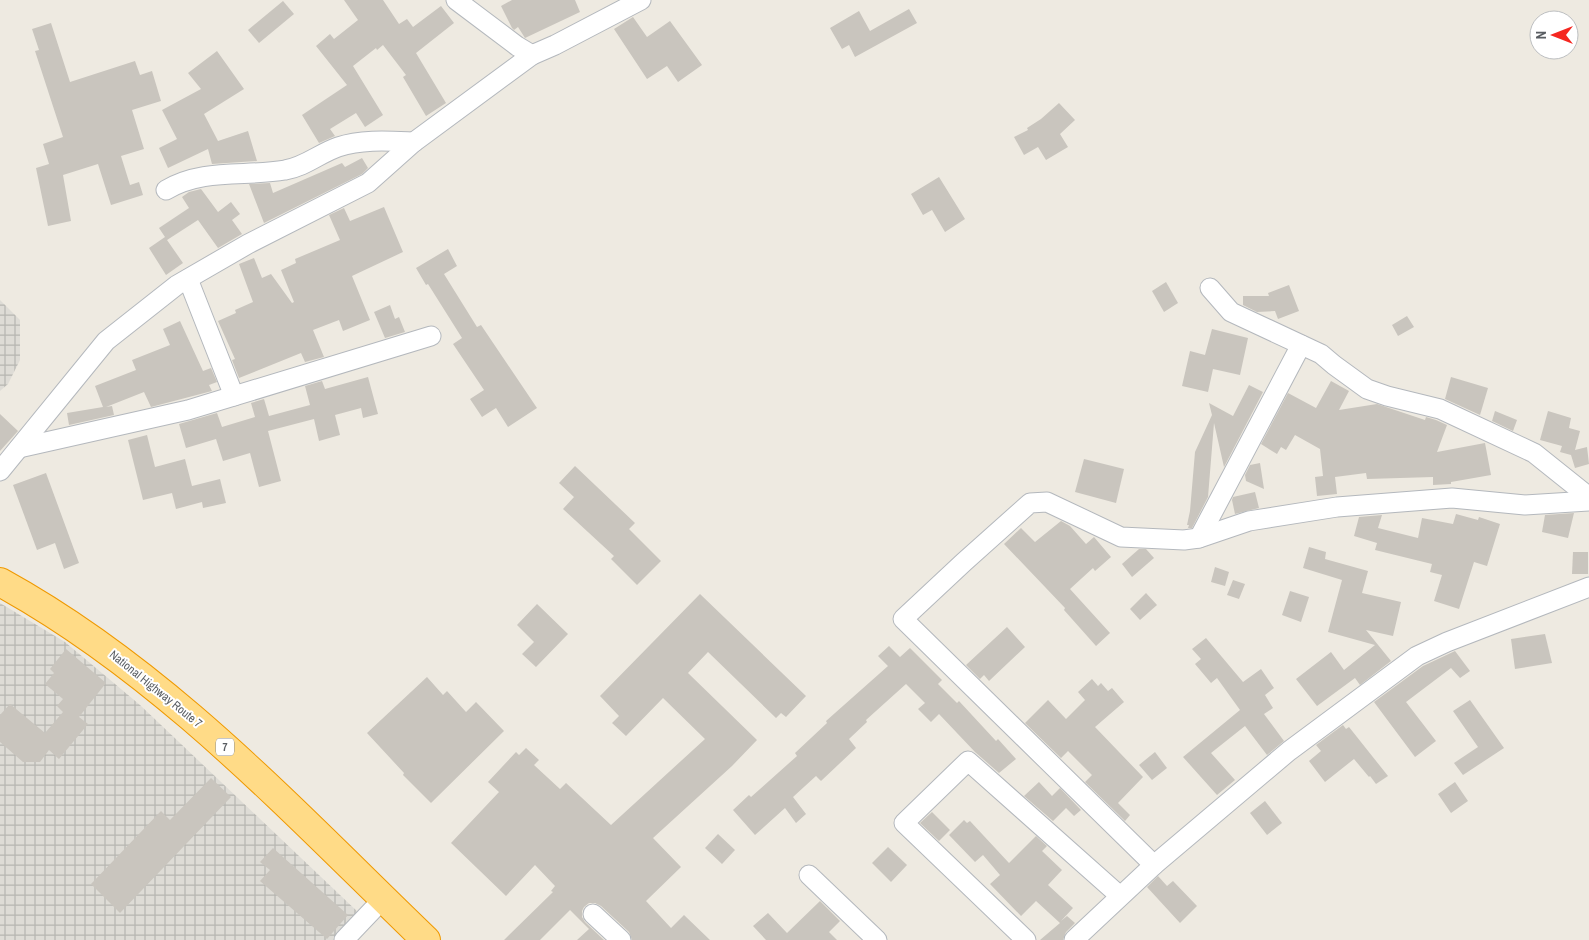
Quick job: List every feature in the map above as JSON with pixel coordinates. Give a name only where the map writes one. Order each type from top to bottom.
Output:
[{"type":"highway","name":"National Highway Route 7","points":[[0,582],[67,622],[144,677],[211,734],[426,940]]},
{"type":"street","points":[[456,0],[517,46],[532,55]]},
{"type":"street","points":[[0,471],[106,341],[156,301],[188,279],[248,244],[368,183],[414,142],[532,55],[641,0]]},
{"type":"street","points":[[166,190],[180,182],[202,177],[288,170],[315,159],[337,147],[366,141],[414,142]]},
{"type":"street","points":[[188,279],[234,396]]},
{"type":"street","points":[[1210,288],[1231,312],[1321,354],[1334,366],[1368,389],[1387,396],[1440,409],[1534,453],[1589,499]]},
{"type":"street","points":[[19,448],[188,410],[431,336]]},
{"type":"street","points":[[1199,538],[1302,345]]},
{"type":"street","points":[[1154,865],[903,619],[1030,503],[1047,502],[1121,537],[1167,540],[1199,538],[1249,521],[1337,507],[1452,498],[1525,504],[1589,499]]},
{"type":"street","points":[[1074,940],[1154,865],[1290,751],[1417,656],[1447,642],[1589,587]]},
{"type":"street","points":[[1026,940],[904,824],[968,761],[1120,896]]},
{"type":"street","points":[[809,875],[877,940]]},
{"type":"street","points":[[344,940],[384,898]]},
{"type":"street","points":[[593,914],[621,940]]},
{"type":"shaded area","points":[[0,300],[20,320],[20,360],[8,384],[0,391]]},
{"type":"shaded area","points":[[0,603],[65,642],[140,705],[360,914],[334,940],[0,940]]},
{"type":"building","points":[[344,0],[383,0],[399,24],[407,19],[413,27],[441,6],[454,23],[416,53],[446,103],[426,116],[403,77],[406,75],[383,45],[377,50],[376,48],[353,66],[383,115],[365,127],[356,113],[330,129],[335,136],[319,143],[302,115],[347,85],[316,46],[330,34],[334,39],[358,20]]},
{"type":"building","points":[[512,0],[575,0],[580,12],[525,38],[518,27],[514,30],[512,28],[501,6]]},
{"type":"building","points":[[283,1],[294,14],[259,43],[248,30]]},
{"type":"building","points":[[909,9],[917,23],[855,57],[849,45],[842,49],[830,28],[859,11],[870,31]]},
{"type":"building","points":[[633,17],[647,37],[670,21],[702,65],[678,82],[667,66],[647,79],[614,29]]},
{"type":"building","points":[[51,23],[70,82],[135,61],[140,75],[152,71],[161,101],[132,110],[144,149],[121,156],[130,185],[139,182],[143,195],[111,205],[98,164],[63,175],[71,221],[48,226],[36,168],[49,164],[43,144],[63,137],[35,51],[39,50],[32,29]]},
{"type":"building","points":[[217,51],[244,89],[204,114],[218,141],[248,131],[257,161],[212,164],[208,149],[168,168],[159,148],[177,139],[162,110],[201,89],[188,73]]},
{"type":"building","points":[[1059,103],[1075,120],[1060,134],[1068,147],[1046,160],[1038,147],[1024,155],[1014,137],[1028,130],[1027,128],[1041,119]]},
{"type":"building","points":[[362,158],[368,168],[362,174],[264,223],[249,184],[270,183],[273,193],[342,163],[345,167]]},
{"type":"building","points":[[939,177],[965,219],[945,232],[932,210],[923,215],[911,194]]},
{"type":"building","points":[[201,189],[218,212],[231,202],[240,214],[232,220],[242,234],[218,248],[198,220],[167,240],[183,263],[166,275],[149,248],[165,237],[159,228],[189,208],[182,197],[189,192]]},
{"type":"building","points":[[384,207],[403,252],[352,276],[370,320],[343,331],[339,320],[313,330],[324,357],[305,362],[301,353],[239,378],[232,360],[235,359],[218,321],[236,313],[235,310],[253,302],[239,264],[254,258],[262,278],[271,274],[292,303],[294,302],[281,270],[296,263],[295,259],[340,240],[329,215],[344,208],[350,221]]},
{"type":"building","points":[[448,249],[457,266],[444,274],[477,327],[481,325],[537,408],[508,427],[496,408],[482,417],[470,399],[484,390],[453,344],[462,338],[416,268]]},
{"type":"building","points":[[1166,282],[1178,303],[1164,312],[1152,291]]},
{"type":"building","points":[[1289,285],[1299,311],[1278,319],[1275,311],[1257,312],[1243,305],[1243,296],[1269,296],[1268,293]]},
{"type":"building","points":[[390,305],[395,319],[399,317],[405,332],[385,338],[374,312]]},
{"type":"building","points":[[1407,316],[1414,327],[1398,336],[1392,325]]},
{"type":"building","points":[[180,321],[203,371],[211,368],[217,382],[209,385],[212,391],[151,407],[144,392],[106,407],[112,406],[114,415],[69,425],[67,413],[103,407],[95,386],[136,370],[132,360],[170,345],[163,329]]},
{"type":"building","points":[[1212,329],[1248,338],[1240,375],[1213,369],[1208,392],[1182,386],[1190,351],[1205,355]]},
{"type":"building","points":[[368,377],[378,414],[363,418],[361,408],[335,415],[340,435],[319,441],[314,419],[268,431],[281,481],[259,487],[250,453],[223,461],[216,439],[186,448],[179,424],[217,413],[222,427],[255,417],[251,403],[264,399],[269,416],[310,405],[305,386],[322,381],[325,389]]},
{"type":"building","points":[[1451,377],[1488,388],[1480,415],[1445,399]]},
{"type":"building","points":[[1331,381],[1349,391],[1339,410],[1377,404],[1425,420],[1426,417],[1436,420],[1447,425],[1437,452],[1485,443],[1491,475],[1451,482],[1451,484],[1433,485],[1433,477],[1367,479],[1366,473],[1335,477],[1337,494],[1317,496],[1315,477],[1323,476],[1320,449],[1295,435],[1286,450],[1281,447],[1277,454],[1261,444],[1288,393],[1316,408]]},
{"type":"building","points":[[1249,385],[1263,392],[1224,467],[1214,423],[1208,497],[1192,528],[1188,528],[1195,452],[1212,415],[1209,403],[1233,416]]},
{"type":"building","points":[[1495,411],[1517,420],[1513,431],[1492,421]]},
{"type":"building","points":[[1548,411],[1571,418],[1569,428],[1580,431],[1575,450],[1587,447],[1589,464],[1575,468],[1571,455],[1560,452],[1562,446],[1540,440]]},
{"type":"building","points":[[0,414],[18,431],[0,451]]},
{"type":"building","points":[[147,435],[155,467],[185,459],[192,486],[220,479],[226,503],[203,508],[202,502],[176,509],[172,493],[143,500],[128,440]]},
{"type":"building","points":[[1084,459],[1124,469],[1116,503],[1075,492]]},
{"type":"building","points":[[1260,463],[1264,489],[1246,481],[1245,475],[1250,465]]},
{"type":"building","points":[[575,466],[635,523],[629,529],[661,561],[637,585],[611,559],[614,556],[563,509],[574,497],[559,483]]},
{"type":"building","points":[[46,473],[79,563],[64,569],[55,543],[37,550],[13,485]]},
{"type":"building","points":[[1255,492],[1259,508],[1235,514],[1233,497]]},
{"type":"building","points":[[1574,513],[1568,538],[1542,532],[1545,515]]},
{"type":"building","points":[[1456,514],[1478,520],[1479,517],[1500,524],[1487,566],[1474,562],[1459,609],[1434,601],[1442,575],[1430,572],[1432,564],[1375,550],[1377,543],[1354,536],[1359,517],[1382,515],[1378,528],[1418,538],[1422,518],[1453,524]]},
{"type":"building","points":[[1061,521],[1070,526],[1086,544],[1094,537],[1111,557],[1095,571],[1093,568],[1070,589],[1110,633],[1096,646],[1064,610],[1065,608],[1004,544],[1021,528],[1035,542]]},
{"type":"building","points":[[1309,547],[1326,552],[1325,559],[1368,571],[1362,593],[1401,602],[1393,636],[1366,630],[1391,661],[1360,685],[1355,678],[1317,706],[1296,679],[1331,652],[1344,670],[1375,645],[1328,632],[1342,580],[1303,568]]},
{"type":"building","points":[[1139,549],[1146,549],[1154,558],[1132,577],[1122,564]]},
{"type":"building","points":[[1573,552],[1588,552],[1588,574],[1572,574]]},
{"type":"building","points":[[1215,567],[1229,572],[1225,586],[1211,582]]},
{"type":"building","points":[[1233,580],[1245,584],[1239,599],[1227,595]]},
{"type":"building","points":[[1290,591],[1309,597],[1301,622],[1282,615]]},
{"type":"building","points":[[1146,593],[1157,605],[1140,620],[1130,609]]},
{"type":"building","points":[[700,594],[806,696],[786,717],[781,713],[776,718],[708,652],[688,673],[757,740],[732,766],[653,838],[681,867],[646,901],[671,928],[684,915],[710,940],[632,940],[629,932],[601,906],[589,903],[582,911],[582,917],[604,940],[577,940],[589,929],[570,910],[540,940],[504,940],[553,892],[551,891],[555,886],[535,865],[506,896],[451,843],[499,792],[488,782],[516,752],[519,755],[526,748],[539,760],[534,765],[560,789],[566,783],[611,825],[705,739],[663,698],[626,736],[612,723],[619,716],[600,696]]},
{"type":"building","points":[[537,604],[568,634],[536,667],[522,654],[534,642],[517,625]]},
{"type":"building","points":[[1007,627],[1025,647],[989,681],[984,675],[980,679],[966,665]]},
{"type":"building","points":[[1545,634],[1552,663],[1515,669],[1511,639]]},
{"type":"building","points":[[1206,638],[1243,682],[1261,669],[1274,688],[1265,695],[1273,708],[1264,714],[1284,741],[1267,755],[1245,726],[1211,753],[1235,780],[1217,795],[1183,757],[1240,710],[1217,678],[1211,683],[1195,664],[1201,659],[1192,649]]},
{"type":"building","points":[[889,646],[900,657],[910,648],[942,680],[938,684],[957,703],[959,701],[996,741],[998,739],[1016,759],[999,773],[975,752],[939,714],[931,722],[918,709],[925,703],[906,684],[866,720],[867,722],[849,739],[856,748],[821,781],[816,776],[793,797],[806,814],[796,823],[785,808],[755,835],[733,810],[749,795],[751,797],[797,756],[795,753],[827,723],[826,721],[888,666],[878,656]]},
{"type":"building","points":[[66,649],[106,683],[79,717],[88,724],[59,759],[49,750],[40,762],[23,762],[0,742],[0,715],[10,704],[45,733],[63,712],[57,706],[63,699],[45,684],[54,673],[50,669]]},
{"type":"building","points":[[1455,651],[1470,671],[1460,678],[1451,668],[1406,702],[1436,741],[1415,757],[1374,702],[1423,666]]},
{"type":"building","points":[[427,677],[443,695],[447,691],[466,712],[476,702],[504,731],[431,803],[403,775],[404,773],[367,733]]},
{"type":"building","points":[[1092,679],[1098,686],[1101,683],[1108,691],[1112,688],[1124,702],[1095,727],[1143,777],[1118,803],[1130,815],[1125,821],[1085,782],[1092,775],[1068,751],[1061,758],[1025,723],[1048,700],[1066,719],[1085,700],[1078,692]]},
{"type":"building","points":[[1470,700],[1504,748],[1463,775],[1454,763],[1478,747],[1453,711]]},
{"type":"building","points":[[1343,725],[1346,729],[1349,727],[1388,776],[1376,784],[1354,759],[1325,782],[1309,761],[1321,751],[1316,745]]},
{"type":"building","points":[[1155,752],[1167,768],[1152,780],[1139,765]]},
{"type":"building","points":[[211,778],[231,797],[120,913],[91,884],[161,811],[170,820]]},
{"type":"building","points":[[1039,782],[1052,796],[1060,788],[1081,810],[1074,816],[1066,808],[1053,821],[1024,796]]},
{"type":"building","points":[[1455,782],[1468,801],[1451,813],[1438,794]]},
{"type":"building","points":[[1265,801],[1282,823],[1267,835],[1250,813]]},
{"type":"building","points":[[932,812],[950,830],[939,841],[920,823]]},
{"type":"building","points":[[964,820],[967,823],[970,821],[1009,863],[1036,836],[1047,846],[1042,851],[1062,870],[1048,885],[1073,908],[1061,921],[1067,916],[1075,923],[1066,932],[1063,940],[1040,940],[1060,923],[1036,901],[1021,916],[990,884],[1000,875],[983,855],[975,862],[949,835]]},
{"type":"building","points":[[718,834],[735,850],[722,864],[705,848]]},
{"type":"building","points":[[888,847],[907,865],[891,882],[872,863]]},
{"type":"building","points":[[273,848],[348,915],[327,939],[260,881],[270,870],[260,862]]},
{"type":"building","points":[[1158,876],[1167,886],[1173,881],[1197,906],[1180,923],[1147,887]]},
{"type":"building","points":[[820,901],[840,921],[829,932],[837,940],[766,940],[753,926],[768,913],[787,933]]}]
